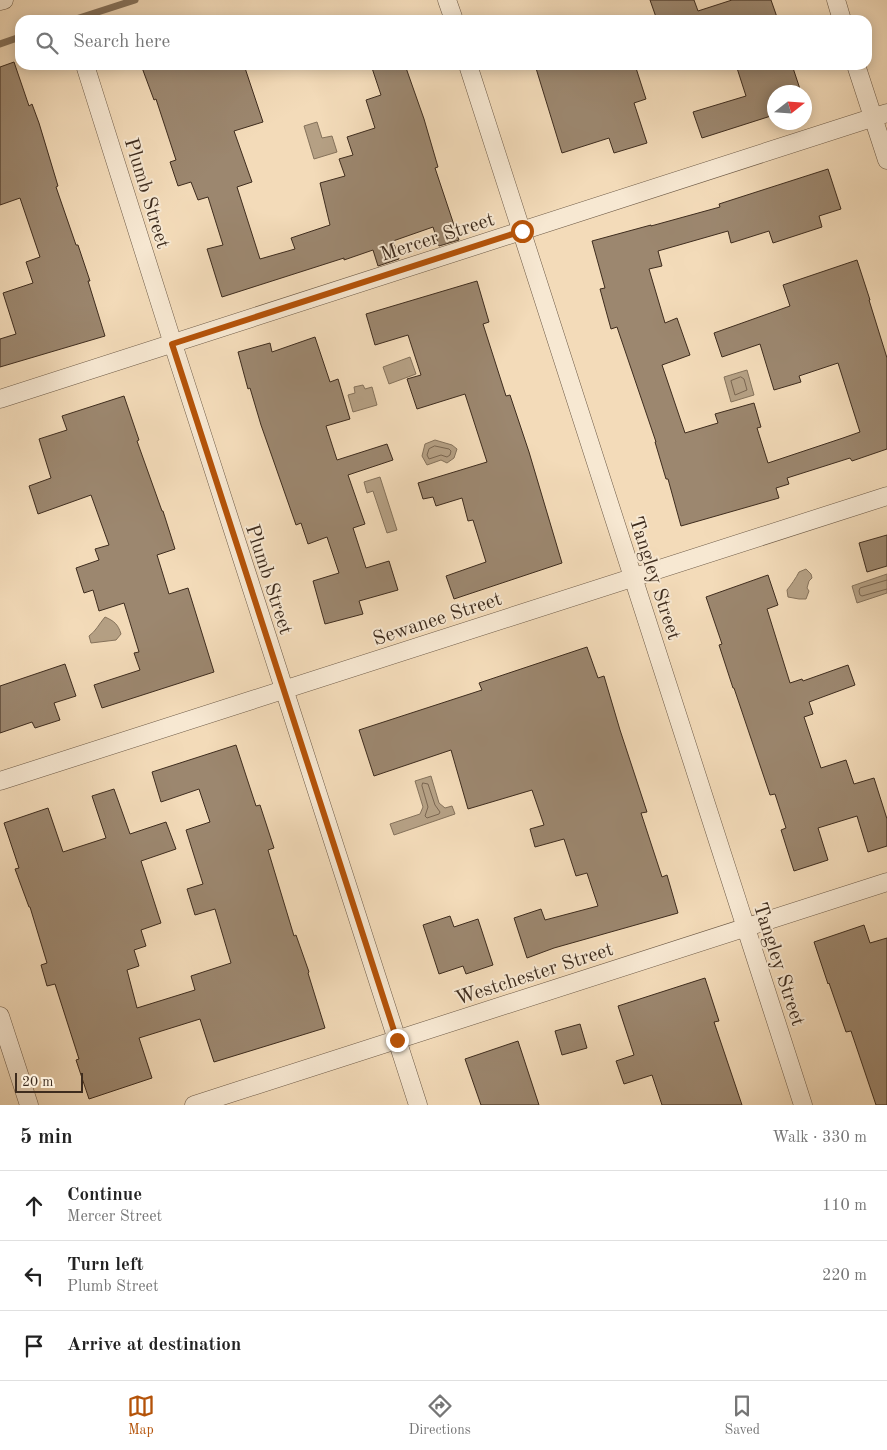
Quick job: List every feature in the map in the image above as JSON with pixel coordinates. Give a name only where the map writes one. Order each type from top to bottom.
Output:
[{"type":"street","points":[[0,1],[4,0]]},
{"type":"street","points":[[447,0],[452,15]]},
{"type":"street","points":[[836,0],[840,15]]},
{"type":"street","name":"Plumb Street","points":[[87,70],[172,344],[418,1105]]},
{"type":"street","name":"Tangley Street","points":[[470,70],[803,1105]]},
{"type":"street","points":[[858,70],[880,116],[887,160]]},
{"type":"street","name":"Mercer Street","points":[[0,399],[880,116]]},
{"type":"street","name":"Sewanee Street","points":[[0,782],[887,496]]},
{"type":"street","name":"Westchester Street","points":[[194,1105],[887,882]]},
{"type":"street","points":[[0,1016],[29,1105]]},
{"type":"water","points":[[317,122],[322,138],[332,136],[337,152],[314,159],[304,126]]},
{"type":"water","points":[[410,357],[416,374],[389,384],[383,367]]},
{"type":"water","points":[[747,370],[754,395],[731,402],[724,377]]},
{"type":"water","points":[[363,385],[365,389],[372,387],[377,405],[353,412],[348,395],[355,393],[354,387]]},
{"type":"water","points":[[435,440],[452,445],[457,449],[454,458],[447,463],[441,460],[427,465],[422,456],[425,444]]},
{"type":"water","points":[[380,477],[397,530],[387,533],[373,491],[367,493],[364,482]]},
{"type":"water","points":[[806,569],[812,578],[807,588],[809,591],[806,599],[788,597],[787,590],[799,572]]},
{"type":"water","points":[[887,574],[887,593],[857,603],[852,586]]},
{"type":"water","points":[[105,617],[115,623],[121,634],[116,640],[91,643],[89,636]]},
{"type":"water","points":[[431,776],[439,803],[445,808],[452,806],[455,814],[394,835],[390,824],[420,814],[423,807],[415,781]]},
{"type":"building","points":[[650,0],[694,0],[698,11],[732,0],[771,0],[776,15],[655,15]]},
{"type":"building","points":[[14,62],[15,70],[17,70],[29,106],[32,104],[58,186],[56,187],[90,281],[88,281],[105,336],[0,367],[0,339],[16,334],[3,293],[33,283],[26,262],[40,257],[20,198],[0,205],[0,67]]},
{"type":"building","points":[[143,70],[246,70],[263,122],[234,131],[252,182],[237,187],[260,259],[295,249],[291,238],[330,225],[320,183],[345,176],[339,159],[353,155],[347,137],[375,128],[366,100],[381,95],[373,70],[407,70],[424,119],[438,167],[435,168],[459,240],[439,246],[433,227],[393,241],[399,259],[378,266],[373,250],[222,297],[207,249],[223,245],[208,197],[198,200],[191,182],[178,186],[170,162],[176,160],[156,99],[154,100]]},
{"type":"building","points":[[537,70],[637,70],[646,99],[634,103],[647,143],[614,153],[609,138],[562,153]]},
{"type":"building","points":[[738,70],[794,70],[799,85],[767,85],[767,117],[702,138],[693,112],[746,96]]},
{"type":"building","points":[[828,169],[841,209],[819,216],[822,227],[773,243],[769,231],[731,243],[728,231],[658,251],[662,266],[649,269],[665,323],[677,318],[690,355],[662,365],[685,433],[718,423],[715,414],[754,403],[761,427],[757,428],[768,463],[860,432],[838,363],[799,376],[801,382],[774,390],[760,344],[722,357],[714,333],[790,306],[783,285],[857,260],[887,358],[887,449],[852,461],[850,458],[787,478],[789,484],[776,488],[779,498],[681,526],[668,479],[666,479],[656,442],[617,327],[611,329],[600,289],[605,288],[592,241],[720,207],[719,204]]},
{"type":"building","points":[[477,281],[489,322],[483,324],[506,396],[510,395],[529,452],[562,563],[454,599],[446,576],[486,562],[473,520],[468,521],[462,498],[436,506],[433,497],[423,499],[418,483],[487,462],[465,394],[417,409],[407,379],[421,375],[408,335],[375,345],[366,314]]},
{"type":"building","points":[[315,337],[330,382],[338,379],[350,419],[326,426],[337,460],[387,444],[393,460],[348,475],[365,524],[353,528],[366,568],[389,561],[398,590],[359,601],[363,614],[325,624],[313,581],[339,573],[327,537],[308,544],[301,523],[296,525],[250,388],[248,389],[238,352],[270,343],[272,352]]},
{"type":"building","points":[[124,396],[139,440],[137,441],[175,549],[157,555],[169,594],[188,588],[214,672],[102,708],[94,685],[140,670],[134,653],[139,652],[124,603],[99,611],[93,590],[84,593],[76,568],[99,560],[95,549],[109,545],[91,495],[38,514],[29,486],[51,478],[39,439],[67,430],[62,416]]},
{"type":"building","points":[[887,535],[887,566],[867,572],[859,543]]},
{"type":"building","points":[[768,575],[778,605],[767,609],[790,683],[802,679],[803,681],[848,665],[855,685],[809,702],[813,714],[804,717],[821,768],[846,760],[854,784],[874,778],[887,819],[887,846],[868,852],[857,816],[818,828],[828,860],[794,871],[781,830],[786,828],[775,794],[770,795],[719,645],[722,644],[706,597]]},
{"type":"building","points":[[587,647],[598,678],[604,676],[647,812],[641,813],[662,877],[667,875],[678,913],[554,948],[527,958],[514,918],[541,909],[545,920],[598,906],[587,873],[576,876],[564,839],[535,847],[530,829],[544,825],[532,790],[468,809],[451,750],[374,776],[359,730],[482,690],[479,683]]},
{"type":"building","points":[[65,664],[76,696],[54,703],[60,720],[35,728],[32,722],[0,733],[0,686]]},
{"type":"building","points":[[236,745],[256,806],[260,805],[274,848],[268,850],[294,936],[296,935],[309,972],[325,1028],[214,1062],[200,1019],[139,1038],[152,1078],[89,1099],[76,1060],[79,1059],[55,984],[47,986],[41,965],[47,963],[30,907],[15,869],[19,868],[4,823],[48,808],[63,852],[106,838],[92,796],[114,789],[130,834],[166,822],[176,849],[141,861],[161,923],[141,930],[146,946],[134,950],[139,966],[127,970],[137,1008],[195,990],[191,976],[231,963],[215,909],[195,915],[187,889],[203,884],[186,830],[210,822],[199,789],[161,802],[152,772]]},
{"type":"building","points":[[450,916],[454,927],[478,919],[493,965],[466,974],[463,966],[439,974],[423,925]]},
{"type":"building","points":[[864,925],[870,943],[887,938],[887,1105],[876,1105],[851,1031],[846,1032],[814,942]]},
{"type":"building","points":[[705,978],[719,1021],[714,1022],[742,1105],[662,1105],[652,1075],[624,1084],[616,1061],[634,1055],[618,1006]]},
{"type":"building","points":[[580,1024],[587,1048],[562,1055],[555,1031]]},
{"type":"building","points":[[518,1041],[539,1105],[481,1105],[465,1059]]},
{"type":"waterway","points":[[88,15],[135,0]]},
{"type":"waterway","points":[[0,44],[15,39]]},
{"type":"route","points":[[397,1040],[172,344],[522,231]]}]
